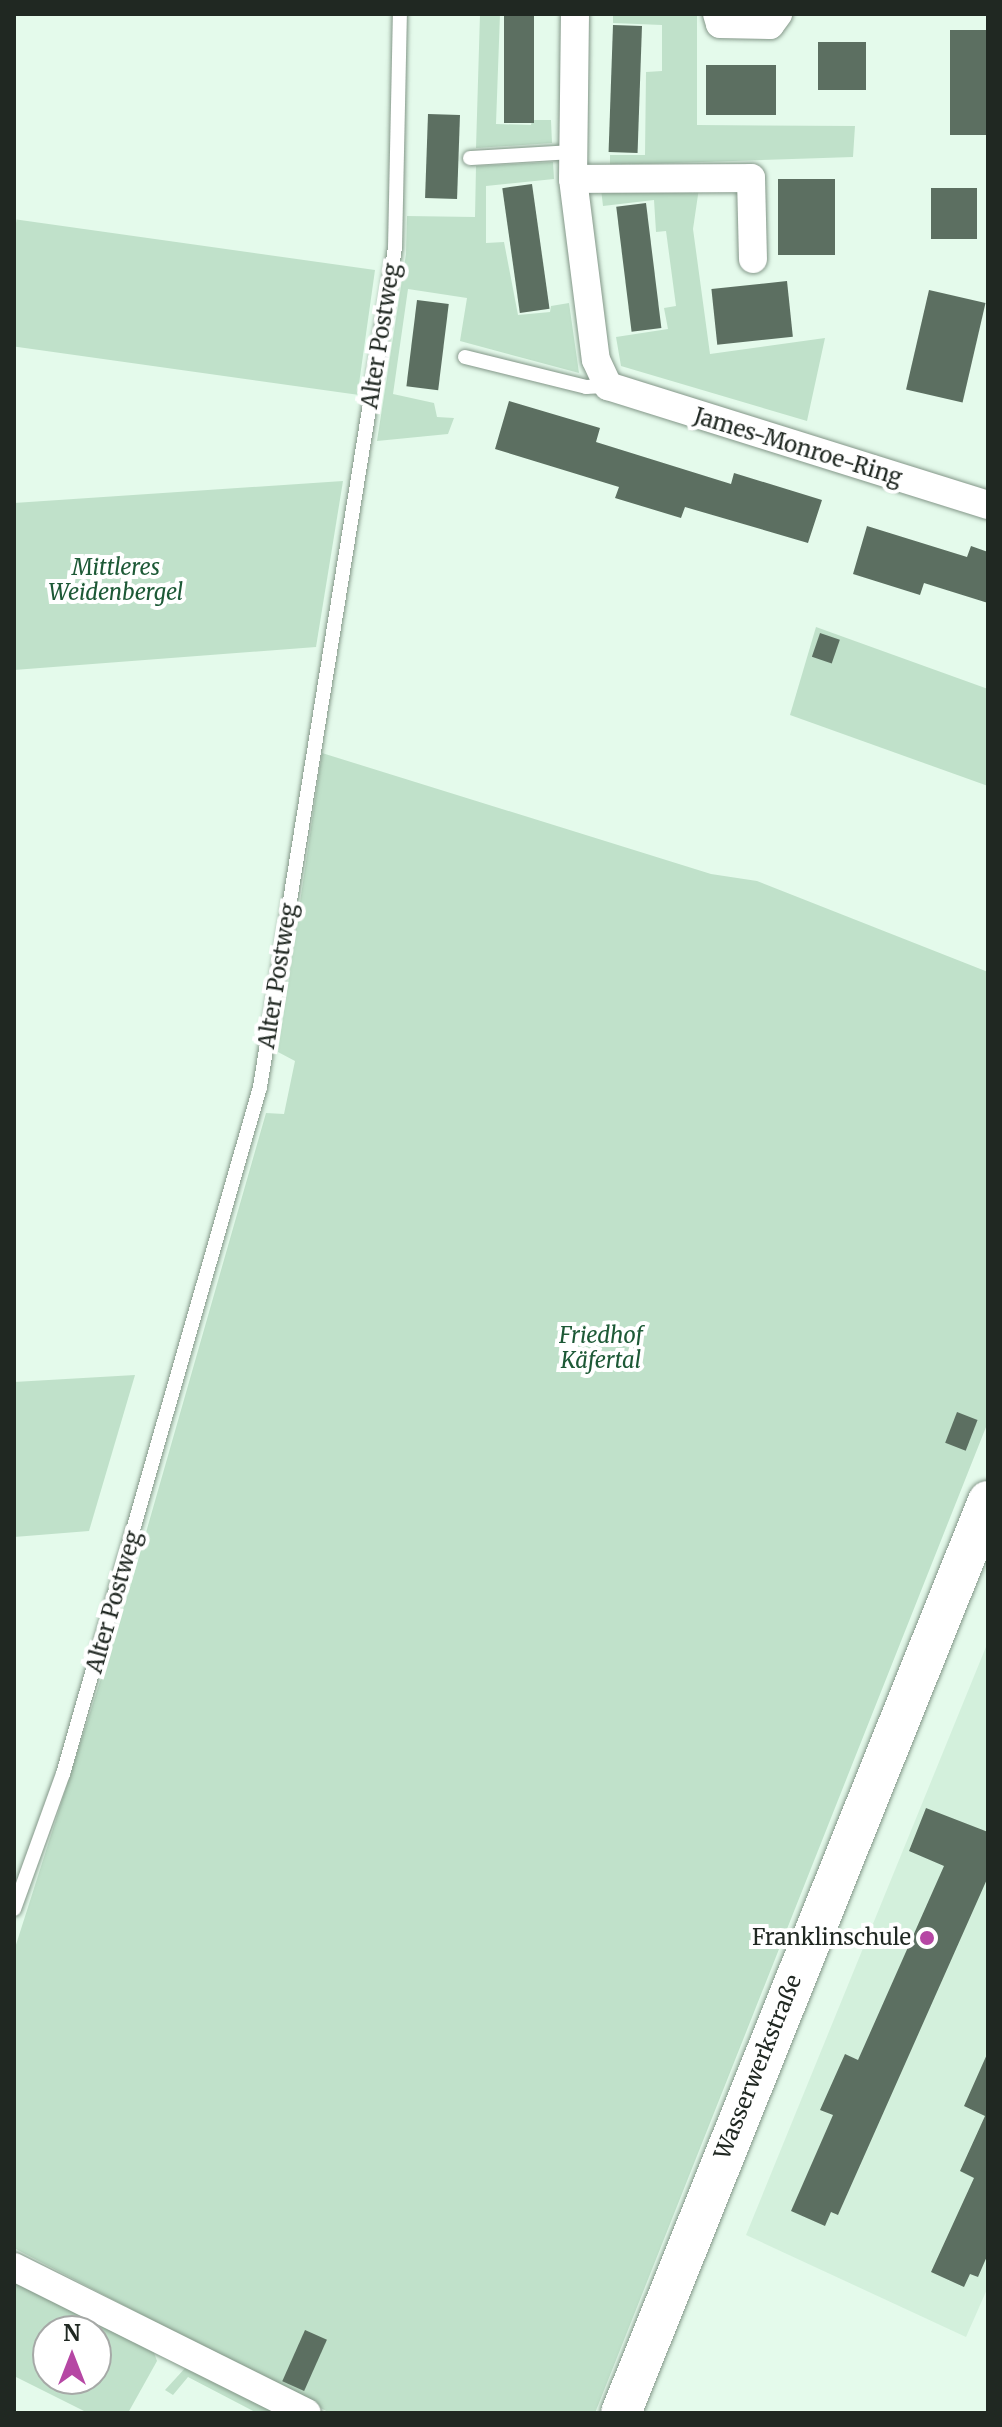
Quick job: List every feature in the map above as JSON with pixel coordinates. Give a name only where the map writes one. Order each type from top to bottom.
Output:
[{"type":"street","points":[[575,14],[571,166],[596,360],[608,386]]},
{"type":"street","points":[[717,14],[720,24],[770,25],[778,14]]},
{"type":"street","points":[[571,166],[751,178],[753,259]]},
{"type":"street","name":"James-Monroe-Ring","points":[[608,386],[988,505]]},
{"type":"street","name":"Wasserwerkstraße","points":[[621,2413],[988,1501]]},
{"type":"street","points":[[14,2267],[307,2413]]},
{"type":"lane","name":"Alter Postweg","points":[[14,1909],[74,1737],[260,1087],[395,248],[400,14]]},
{"type":"lane","points":[[470,158],[571,166]]},
{"type":"lane","name":"James-Monroe-Ring","points":[[465,357],[586,387],[608,386]]},
{"type":"shaded area","name":"Franklinschule","points":[[988,1642],[988,2287],[966,2337],[746,2235]]},
{"type":"green space","points":[[480,14],[500,14],[496,124],[531,125],[532,120],[551,120],[552,143],[476,148]]},
{"type":"green space","points":[[613,14],[697,14],[697,125],[855,126],[853,157],[610,165],[610,155],[645,155],[646,72],[662,71],[662,25],[613,23]]},
{"type":"green space","points":[[553,162],[554,179],[486,186],[486,243],[504,242],[518,315],[550,312],[551,306],[569,303],[579,373],[460,341],[467,298],[408,289],[393,394],[434,403],[437,417],[454,418],[448,434],[377,441],[406,254],[407,216],[475,217],[476,166]]},
{"type":"green space","points":[[699,188],[693,229],[710,354],[825,338],[807,421],[621,366],[616,337],[668,329],[664,308],[676,306],[666,231],[656,232],[654,200],[603,206],[601,189]]},
{"type":"green space","points":[[17,220],[375,270],[357,395],[14,347]]},
{"type":"green space","name":"Mittleres Weidenbergel","points":[[343,481],[316,647],[14,670],[14,503]]},
{"type":"green space","points":[[816,627],[988,689],[988,786],[790,715]]},
{"type":"green space","name":"Friedhof Käfertal","points":[[322,753],[711,874],[757,881],[988,972],[988,1422],[595,2413],[330,2413],[14,2248],[14,1951],[133,1578],[266,1113],[284,1114],[295,1061],[278,1052]]},
{"type":"green space","points":[[135,1375],[89,1531],[14,1537],[14,1382]]},
{"type":"green space","points":[[14,2281],[82,2315],[32,2315],[32,2385],[14,2376]]},
{"type":"green space","points":[[112,2330],[153,2350],[157,2361],[128,2413],[88,2413],[52,2395],[112,2395]]},
{"type":"green space","points":[[187,2366],[279,2413],[257,2413],[188,2377],[173,2395],[165,2390]]},
{"type":"building","points":[[504,14],[534,14],[534,123],[504,123]]},
{"type":"building","points":[[613,25],[642,26],[638,153],[609,152]]},
{"type":"building","points":[[950,30],[988,30],[988,135],[950,135]]},
{"type":"building","points":[[818,42],[866,42],[866,90],[818,90]]},
{"type":"building","points":[[706,65],[776,65],[776,115],[706,115]]},
{"type":"building","points":[[428,114],[460,115],[457,199],[425,198]]},
{"type":"building","points":[[778,179],[835,179],[835,255],[778,255]]},
{"type":"building","points":[[532,184],[550,309],[520,313],[502,188]]},
{"type":"building","points":[[931,188],[977,188],[977,239],[931,239]]},
{"type":"building","points":[[646,203],[661,328],[632,332],[616,207]]},
{"type":"building","points":[[787,281],[793,337],[717,345],[711,289]]},
{"type":"building","points":[[929,290],[986,303],[963,402],[906,389]]},
{"type":"building","points":[[417,300],[449,304],[438,390],[406,386]]},
{"type":"building","points":[[509,401],[600,428],[596,442],[731,484],[734,473],[822,500],[808,543],[685,507],[681,518],[615,498],[619,487],[495,449]]},
{"type":"building","points":[[867,526],[967,557],[971,546],[988,552],[988,603],[924,583],[920,595],[853,574]]},
{"type":"building","points":[[820,633],[840,640],[832,663],[812,657]]},
{"type":"building","points":[[957,1412],[978,1420],[966,1451],[945,1443]]},
{"type":"building","points":[[926,1808],[988,1832],[988,1877],[838,2215],[831,2212],[825,2226],[791,2211],[833,2115],[820,2110],[845,2054],[858,2060],[944,1866],[909,1851]]},
{"type":"building","points":[[988,2052],[988,2254],[978,2277],[970,2274],[964,2287],[931,2272],[974,2178],[960,2171],[985,2116],[964,2106]]},
{"type":"building","points":[[305,2330],[327,2340],[304,2391],[282,2381]]},
{"type":"place","name":"Franklinschule","points":[[927,1938]]}]
